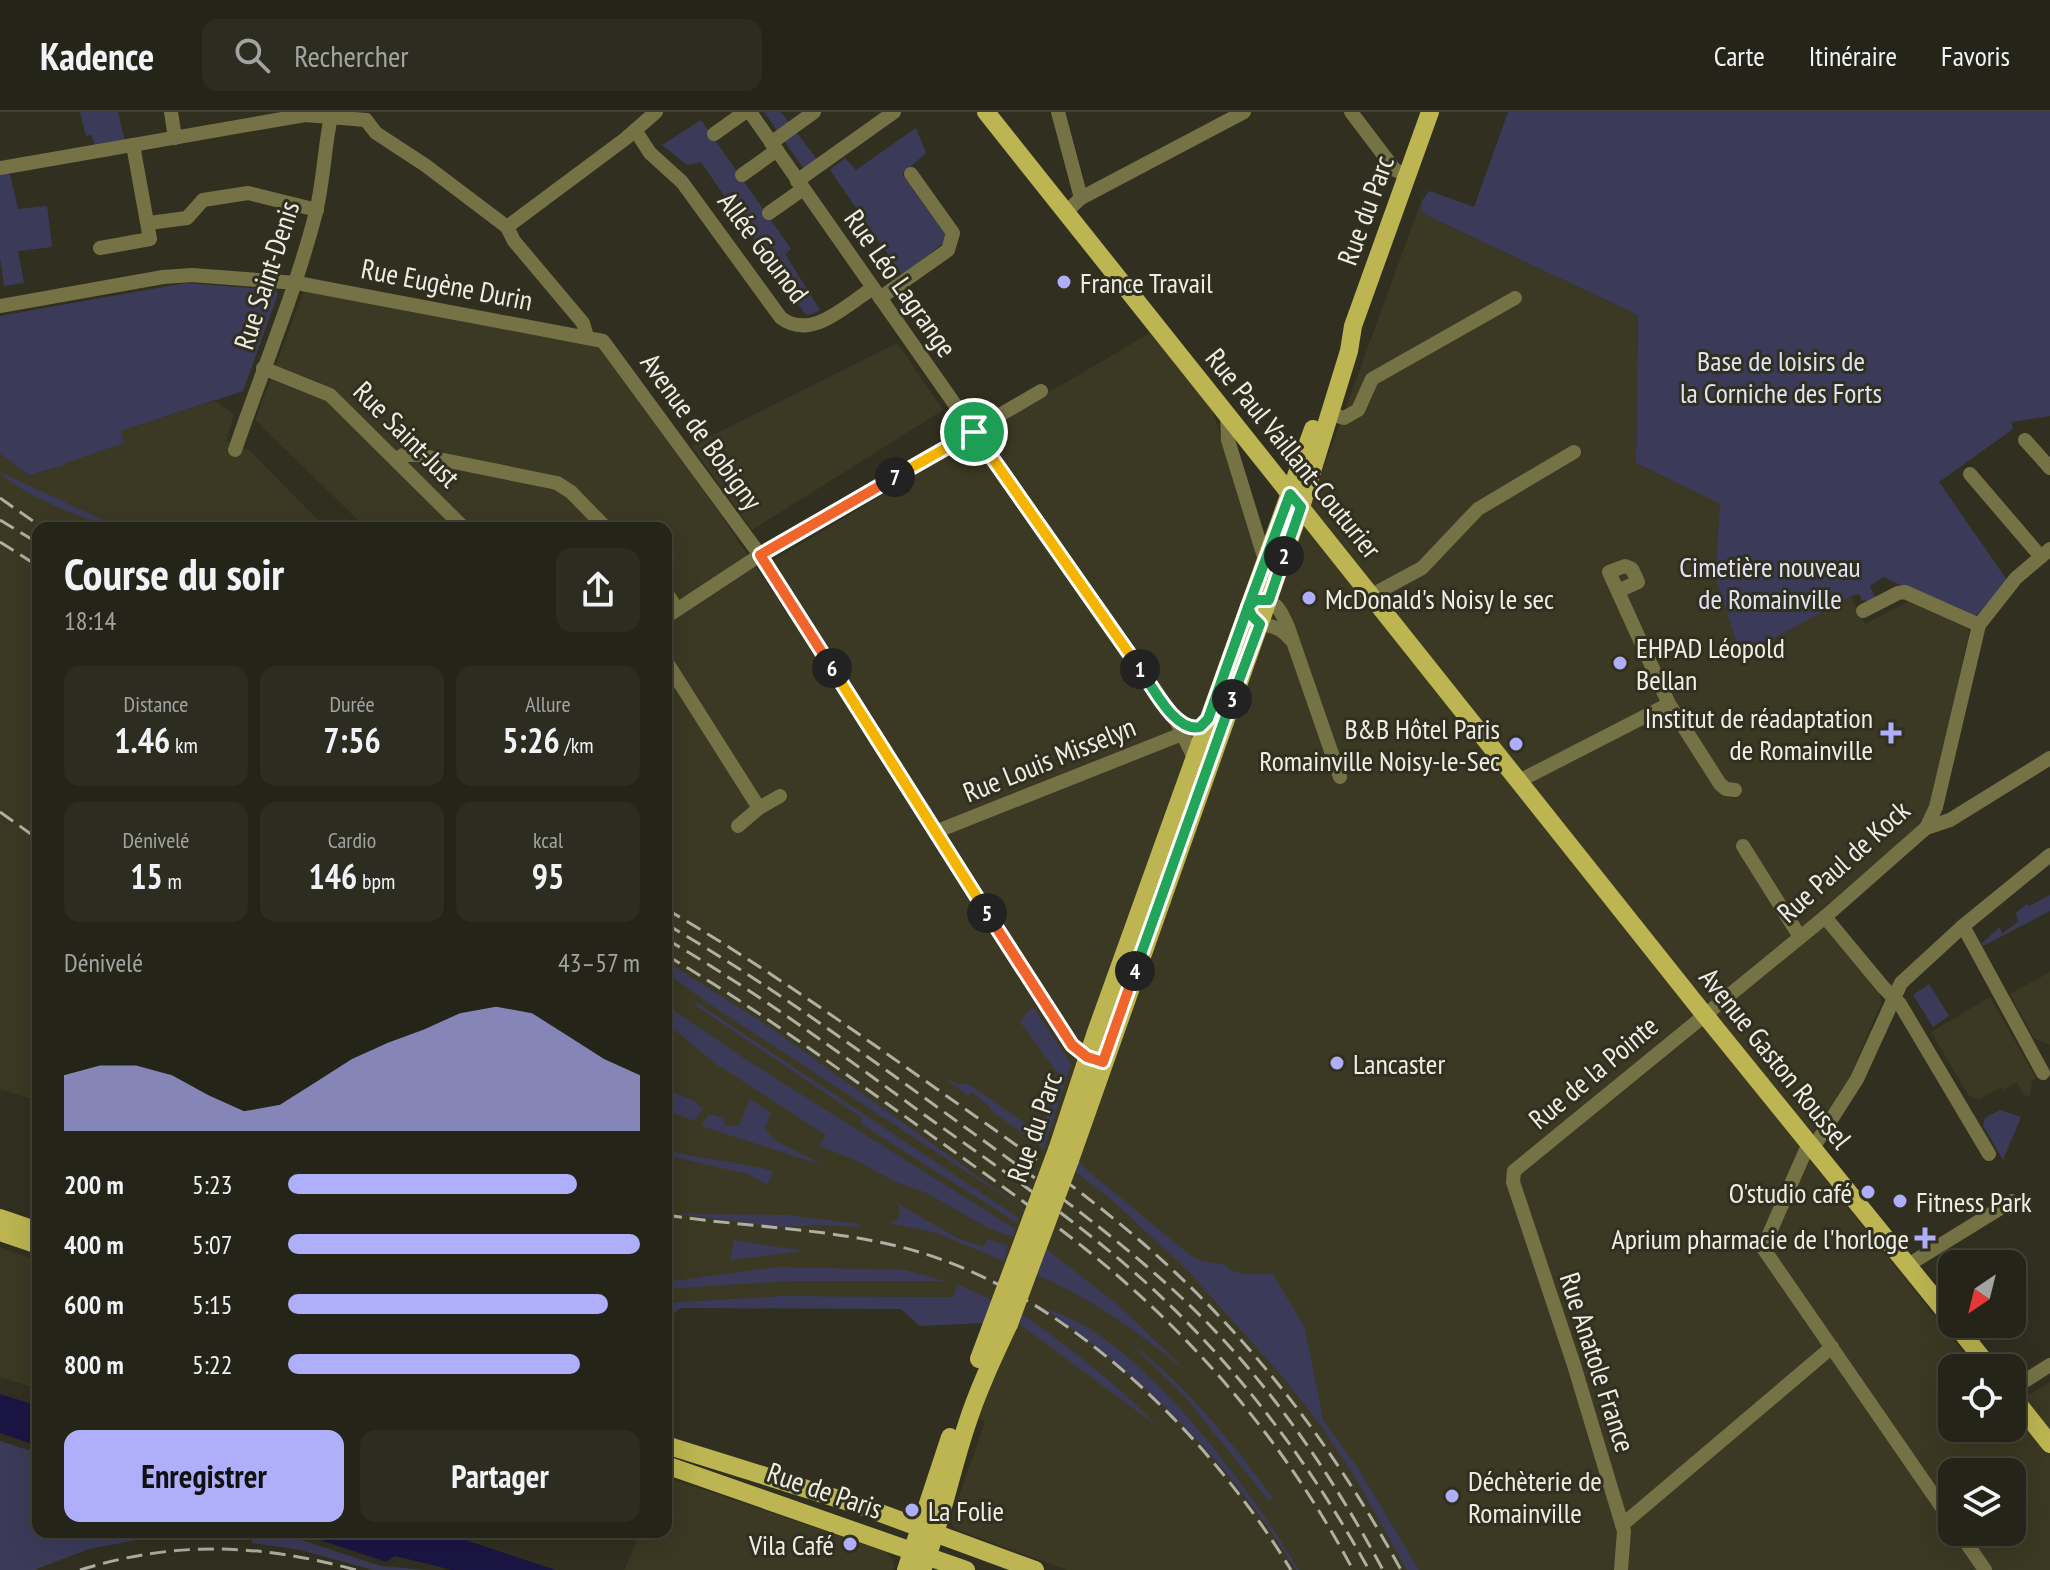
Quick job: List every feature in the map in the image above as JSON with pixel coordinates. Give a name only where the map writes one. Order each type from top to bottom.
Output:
[{"type":"main road","name":"Rue Paul Vaillant-Couturier","points":[[986,112],[1558,830]]},
{"type":"main road","name":"Rue du Parc","points":[[1095,1060],[1271,615],[1295,501],[1342,345],[1353,326],[1430,112]]},
{"type":"main road","name":"Rue du Parc","points":[[906,1570],[921,1559],[952,1431],[985,1361],[1057,1150],[1085,1088],[1194,758],[1265,560],[1295,501],[1330,414],[1349,351],[1353,326]]},
{"type":"main road","name":"Avenue Gaston Roussel","points":[[1558,830],[1938,1302]]},
{"type":"main road","points":[[0,1218],[32,1229]]},
{"type":"main road","points":[[0,1232],[32,1243]]},
{"type":"main road","name":"Avenue Gaston Roussel","points":[[1967,1338],[1979,1354]]},
{"type":"main road","points":[[2026,1411],[2050,1444]]},
{"type":"main road","name":"Rue de Paris","points":[[672,1447],[800,1486],[1035,1570]]},
{"type":"main road","name":"Rue de Paris","points":[[672,1467],[921,1559],[966,1570]]},
{"type":"street","points":[[171,112],[175,138]]},
{"type":"street","points":[[507,227],[639,121],[656,112]]},
{"type":"street","points":[[714,134],[747,112]]},
{"type":"street","name":"Rue Léo Lagrange","points":[[747,112],[774,146],[1176,720],[1194,758]]},
{"type":"street","points":[[742,175],[814,112]]},
{"type":"street","points":[[769,213],[894,112]]},
{"type":"street","points":[[1058,112],[1081,198]]},
{"type":"street","points":[[1065,213],[1081,198],[1244,112]]},
{"type":"street","points":[[1351,112],[1395,170],[1408,175]]},
{"type":"street","name":"Rue Saint-Denis","points":[[235,450],[297,283],[317,210],[332,114]]},
{"type":"street","points":[[0,168],[305,115],[371,116]]},
{"type":"street","name":"Avenue de Bobigny","points":[[371,116],[376,133],[425,165],[507,227],[514,241],[583,321],[587,337],[603,341],[613,352],[760,555],[1072,1045],[1095,1060]]},
{"type":"street","name":"Allée Gounod","points":[[639,121],[650,153],[682,182],[781,318],[791,326],[815,326],[876,293]]},
{"type":"street","points":[[100,248],[150,239],[133,145]]},
{"type":"street","points":[[876,293],[948,250],[952,242],[953,233],[911,174]]},
{"type":"street","points":[[149,223],[187,218],[203,200],[248,193],[317,210]]},
{"type":"street","name":"Rue Eugène Durin","points":[[0,306],[163,277],[192,275],[297,283],[587,337]]},
{"type":"street","points":[[1330,414],[1344,418],[1358,410],[1372,379],[1515,298]]},
{"type":"street","name":"Rue Saint-Just","points":[[263,368],[330,395],[458,522]]},
{"type":"street","points":[[672,613],[760,555],[1041,391]]},
{"type":"street","points":[[1227,414],[1228,440],[1265,560]]},
{"type":"street","points":[[2025,440],[2050,468]]},
{"type":"street","points":[[1372,595],[1422,568],[1478,509],[1574,452]]},
{"type":"street","points":[[396,460],[403,455],[419,455],[557,483],[571,492],[600,522]]},
{"type":"street","points":[[1970,474],[2045,553]]},
{"type":"street","name":"Rue Paul de Kock","points":[[1705,1013],[1825,917],[1926,828],[1936,807],[1979,625],[2016,578],[2045,553]]},
{"type":"street","points":[[1618,591],[1669,704],[1720,784],[1726,789],[1735,790]]},
{"type":"street","points":[[1863,611],[1905,592],[1979,625]]},
{"type":"street","points":[[1271,615],[1252,616],[1248,607],[1256,600],[1271,615],[1291,640],[1340,777]]},
{"type":"street","points":[[672,670],[759,808]]},
{"type":"street","points":[[1519,781],[1669,704]]},
{"type":"street","points":[[1176,720],[1194,729],[1208,719]]},
{"type":"street","name":"Rue Louis Misselyn","points":[[935,832],[1182,734]]},
{"type":"street","points":[[1926,828],[1950,820],[2050,758]]},
{"type":"street","points":[[738,826],[759,808],[780,796]]},
{"type":"street","points":[[1743,846],[1800,937]]},
{"type":"street","points":[[1938,1502],[1766,1257],[1763,1248],[1811,1146],[1857,1079],[1901,983],[1963,926],[2050,855]]},
{"type":"street","points":[[1825,917],[1900,1004],[1989,1154]]},
{"type":"street","points":[[1963,926],[2043,1073]]},
{"type":"street","name":"Rue de la Pointe","points":[[1514,1171],[1705,1013]]},
{"type":"street","name":"Rue Anatole France","points":[[1514,1171],[1513,1182],[1574,1365],[1622,1525],[1621,1570]]},
{"type":"street","points":[[1908,1265],[2012,1201]]},
{"type":"street","points":[[1622,1525],[1832,1347]]},
{"type":"street","points":[[2026,1382],[2050,1365]]},
{"type":"street","points":[[2026,1385],[2050,1372]]},
{"type":"street","points":[[1969,1546],[1985,1570]]},
{"type":"shaded area","points":[[1421,202],[1426,215],[1638,315],[1636,463],[1720,504],[1715,575],[1742,655],[1851,597],[1865,624],[1909,601],[1968,625],[1933,799],[1912,836],[1817,915],[1880,995],[1881,1003],[1849,1079],[1815,1131],[1799,1146],[1938,1320],[1938,1338],[1952,1338],[1965,1354],[1938,1354],[1938,1442],[2026,1442],[2026,1397],[2050,1382],[2050,1570],[1067,1570],[955,1529],[950,1521],[985,1422],[975,1418],[1018,1324],[954,1297],[781,1296],[672,1303],[672,522],[360,522],[255,420],[306,285],[604,344],[809,645],[818,641],[772,567],[774,560],[966,445],[973,446],[969,439],[1152,332],[1211,406],[1258,554],[1299,536]]},
{"type":"shaded area","points":[[897,343],[943,410],[752,530],[691,446]]},
{"type":"shaded area","points":[[214,401],[234,414],[226,441],[249,450],[320,522],[32,522],[32,1099],[0,1089],[0,454],[29,475],[124,443],[121,431]]},
{"type":"shaded area","points":[[2050,972],[2050,1045],[2034,1039],[2010,994]]},
{"type":"shaded area","points":[[1990,997],[2036,1078],[2032,1081],[2030,1096],[2024,1095],[2017,1082],[1979,1100],[1969,1096],[1931,1032]]},
{"type":"shaded area","points":[[0,1247],[32,1259],[32,1387],[0,1377]]},
{"type":"shaded area","points":[[0,1394],[32,1404],[32,1444],[0,1433]]},
{"type":"shaded area","points":[[672,1479],[887,1552],[895,1565],[893,1570],[624,1570],[638,1538],[672,1538]]},
{"type":"shaded area","points":[[314,1538],[459,1538],[556,1570],[452,1570],[395,1556],[386,1562]]},
{"type":"green space","points":[[80,112],[118,112],[125,142],[95,149],[92,135],[86,136]]},
{"type":"green space","points":[[764,112],[781,112],[822,166],[809,176]]},
{"type":"green space","name":"Base de loisirs de la Corniche des Forts","points":[[1508,112],[2050,112],[2050,416],[2011,422],[2013,429],[1939,482],[2007,580],[1977,615],[1973,618],[1883,577],[1870,586],[1876,599],[1871,602],[1862,600],[1859,594],[1854,595],[1741,656],[1715,575],[1720,504],[1636,463],[1638,315],[1426,215],[1422,210],[1421,202],[1429,191],[1474,207]]},
{"type":"green space","points":[[701,120],[791,249],[785,254],[820,310],[805,314],[701,162],[687,165],[662,145]]},
{"type":"green space","points":[[916,128],[926,153],[902,174],[946,235],[942,244],[902,275],[830,170],[845,158],[856,170]]},
{"type":"green space","points":[[9,171],[18,209],[47,206],[52,247],[18,251],[24,283],[4,286],[0,258],[0,173]]},
{"type":"green space","points":[[186,283],[276,290],[278,294],[243,391],[121,431],[124,443],[29,475],[0,454],[0,316]]},
{"type":"green space","points":[[0,472],[108,522],[96,522],[57,507]]},
{"type":"green space","points":[[2050,895],[2050,911],[1983,946],[1982,943],[2000,927],[2002,934],[2018,922],[2016,913],[2027,904],[2029,906]]},
{"type":"green space","points":[[672,965],[771,1028],[1025,1210],[672,977]]},
{"type":"green space","points":[[1929,984],[1949,1016],[1933,1027],[1913,995]]},
{"type":"green space","points":[[696,1002],[1019,1218],[1017,1223],[861,1124],[862,1118],[695,1005]]},
{"type":"green space","points":[[1034,1008],[1071,1064],[1044,1149],[989,1109],[972,1092],[968,1096],[945,1079],[959,1084],[967,1083],[1041,1134],[1060,1076],[1020,1022]]},
{"type":"green space","points":[[672,1009],[748,1061],[1015,1229],[1013,1237],[988,1228],[927,1193],[819,1146],[826,1135],[716,1064],[672,1028]]},
{"type":"green space","points":[[672,1091],[695,1101],[703,1109],[694,1121],[672,1112]]},
{"type":"green space","points":[[750,1099],[771,1113],[765,1128],[773,1139],[825,1166],[701,1126],[709,1114],[723,1118],[725,1126],[739,1126]]},
{"type":"green space","points":[[2000,1110],[2021,1117],[2003,1160],[1983,1125],[1985,1118]]},
{"type":"green space","points":[[672,1152],[773,1171],[767,1185],[748,1174],[672,1156]]},
{"type":"green space","points":[[1077,1159],[1190,1255],[1202,1261],[1227,1265],[1230,1270],[1245,1274],[1273,1274],[1305,1328],[1323,1420],[1359,1470],[1419,1570],[1407,1570],[1355,1477],[1283,1377],[1188,1271],[1113,1201],[1072,1169]]},
{"type":"green space","points":[[897,1203],[957,1238],[983,1247],[987,1239],[1008,1246],[1004,1261],[936,1233],[889,1223],[898,1219],[900,1210]]},
{"type":"green space","points":[[677,1214],[786,1215],[859,1224],[862,1227],[783,1227]]},
{"type":"green space","points":[[734,1240],[804,1251],[730,1260]]},
{"type":"green space","points":[[1045,1248],[1117,1304],[1190,1374],[1117,1319],[1035,1274]]},
{"type":"green space","points":[[776,1267],[905,1270],[945,1281],[788,1281],[672,1289],[672,1281]]},
{"type":"green space","points":[[957,1284],[992,1300],[984,1323],[920,1326],[901,1309],[681,1308],[672,1315],[672,1303],[781,1296],[953,1297]]},
{"type":"green space","points":[[1045,1309],[1080,1323],[1116,1348],[1153,1380],[1222,1459],[1299,1570],[1296,1570],[1244,1494],[1184,1426],[1118,1364]]},
{"type":"green space","points":[[1022,1314],[1092,1367],[1157,1426],[1018,1323]]},
{"type":"green space","points":[[1131,1343],[1208,1416],[1273,1498],[1269,1501],[1185,1397]]},
{"type":"green space","points":[[0,1441],[32,1451],[32,1538],[148,1538],[89,1549],[34,1570],[0,1570]]},
{"type":"green space","points":[[148,1538],[295,1538],[381,1566],[425,1570],[373,1570],[300,1550],[252,1543],[252,1539]]},
{"type":"railway","points":[[0,498],[34,522]]},
{"type":"railway","points":[[0,520],[32,539]]},
{"type":"railway","points":[[0,542],[32,562]]},
{"type":"railway","points":[[0,812],[32,835]]},
{"type":"railway","points":[[672,913],[802,995],[1012,1142],[1114,1219],[1178,1275],[1216,1312],[1285,1392],[1347,1479],[1401,1570]]},
{"type":"railway","points":[[672,928],[768,988],[868,1057],[1060,1197],[1123,1246],[1182,1298],[1268,1392],[1318,1461],[1383,1570]]},
{"type":"railway","points":[[672,943],[733,980],[830,1047],[1064,1216],[1143,1280],[1209,1345],[1268,1415],[1321,1490],[1369,1570]]},
{"type":"railway","points":[[672,959],[855,1081],[1042,1215],[1124,1281],[1200,1355],[1268,1436],[1327,1524],[1353,1570]]},
{"type":"railway","points":[[672,1216],[814,1232],[901,1247],[961,1267],[1018,1295],[1073,1331],[1125,1372],[1173,1418],[1257,1518],[1291,1570]]},
{"type":"railway","points":[[80,1570],[150,1554],[218,1549],[286,1555],[356,1570]]},
{"type":"place","name":"France Travail","points":[[1064,282]]},
{"type":"place","name":"McDonald's Noisy le sec","points":[[1309,598]]},
{"type":"place","name":"EHPAD Léopold Bellan","points":[[1620,663]]},
{"type":"place","name":"Institut de réadaptation de Romainville","points":[[1891,733]]},
{"type":"place","name":"B&B Hôtel Paris Romainville Noisy-le-Sec","points":[[1516,744]]},
{"type":"place","name":"Lancaster","points":[[1337,1063]]},
{"type":"place","name":"O'studio café","points":[[1868,1192]]},
{"type":"place","name":"Fitness Park","points":[[1900,1201]]},
{"type":"place","name":"Aprium pharmacie de l'horloge","points":[[1925,1238]]},
{"type":"place","name":"Déchèterie de Romainville","points":[[1452,1496]]},
{"type":"place","name":"La Folie","points":[[912,1510]]},
{"type":"place","name":"Vila Café","points":[[850,1544]]},
{"type":"route","points":[[974,432],[760,555],[1072,1045],[1087,1057],[1103,1062],[1260,624],[1248,607],[1290,494],[1301,507],[1269,600],[1256,600],[1248,607],[1208,719],[1200,727],[1185,727],[1176,720],[974,432]]},
{"type":"park label","name":"Cimetière nouveau de Romainville","points":[[1770,582]]}]
